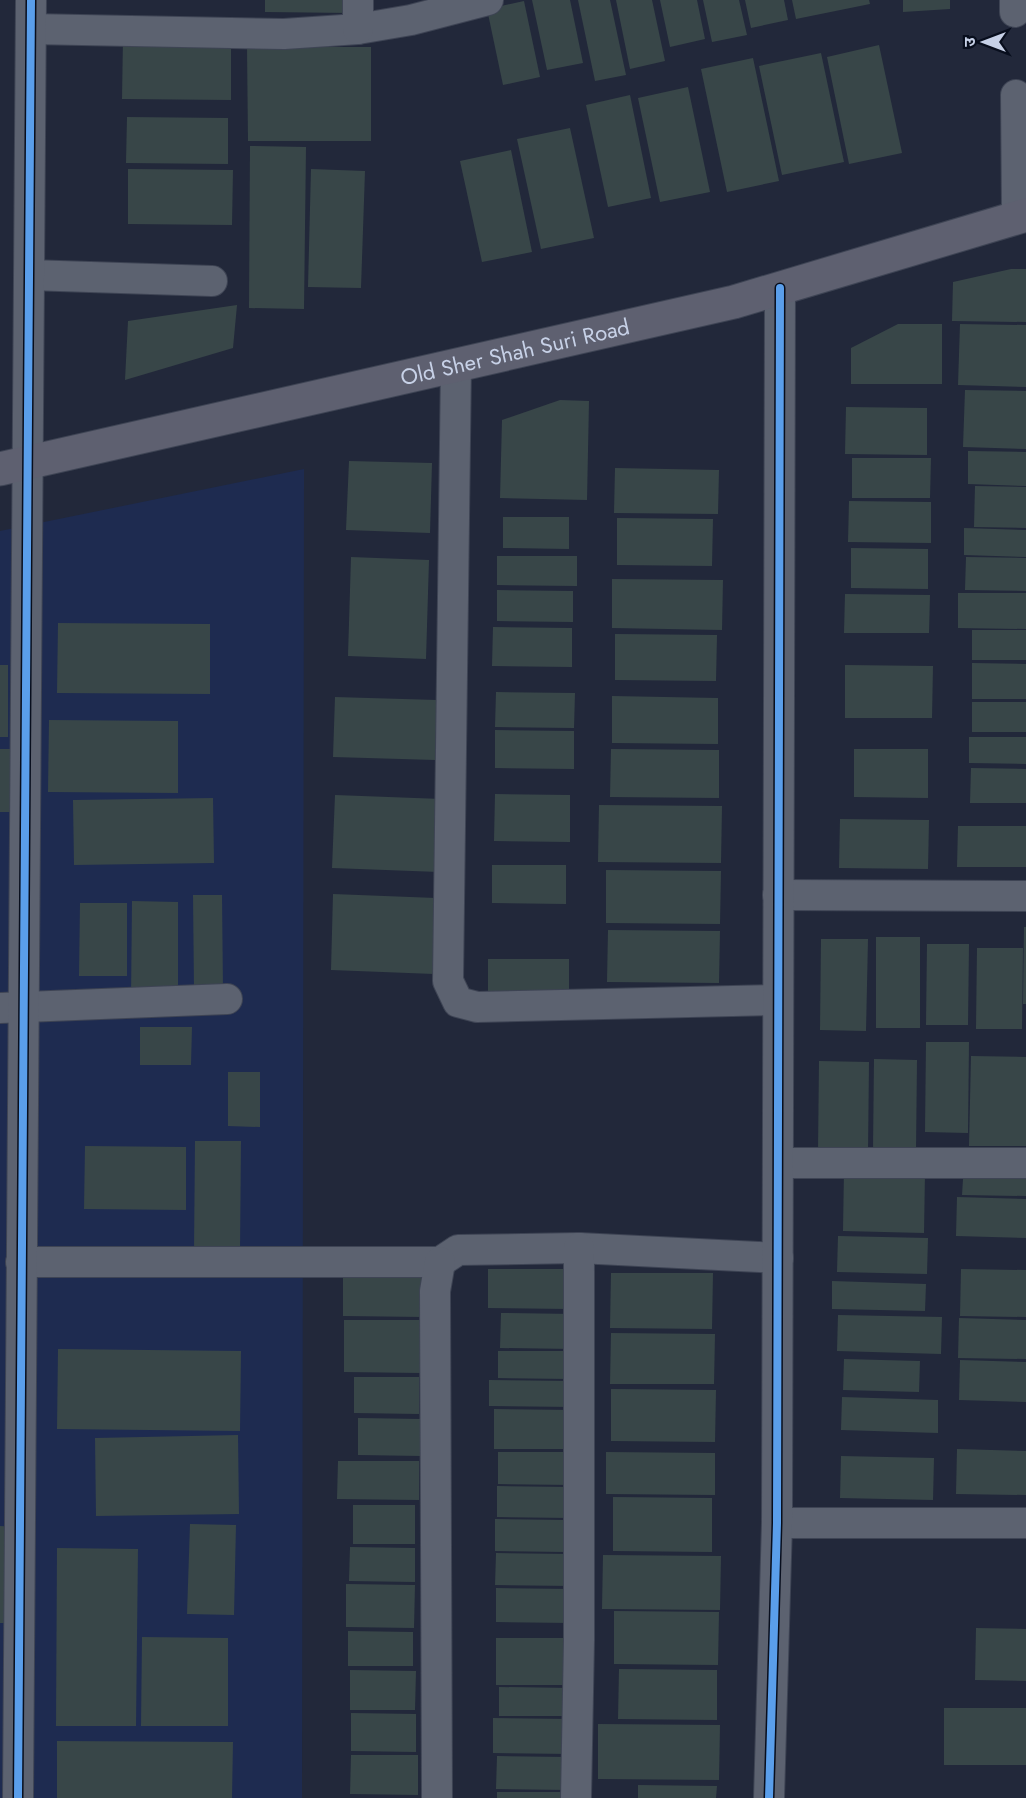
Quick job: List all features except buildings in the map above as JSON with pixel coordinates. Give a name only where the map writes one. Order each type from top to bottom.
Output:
[{"type":"street","points":[[18,1798],[21,1262],[11,1008],[13,466],[29,275],[31,14],[284,34],[358,14],[411,20],[488,0]]},
{"type":"street","points":[[1016,95],[1022,216]]},
{"type":"street","name":"Old Sher Shah Suri Road","points":[[13,466],[734,302],[1022,216]]},
{"type":"street","points":[[29,275],[212,281]]},
{"type":"street","points":[[769,1798],[777,1523],[780,288]]},
{"type":"street","points":[[456,365],[448,981],[458,1002],[477,1007],[778,1000]]},
{"type":"street","points":[[778,895],[1026,896]]},
{"type":"street","points":[[11,1008],[227,999]]},
{"type":"street","points":[[778,1163],[1026,1163]]},
{"type":"street","points":[[21,1262],[440,1262],[458,1250],[579,1248],[778,1258]]},
{"type":"street","points":[[576,1798],[579,1640],[579,1248]]},
{"type":"street","points":[[437,1798],[435,1291],[440,1262]]},
{"type":"street","points":[[777,1523],[1026,1523]]},
{"type":"shaded area","points":[[304,469],[302,1798],[0,1798],[0,531]]},
{"type":"cycle path","points":[[18,1798],[31,0]]},
{"type":"cycle path","points":[[769,1798],[777,1523],[780,288]]}]
